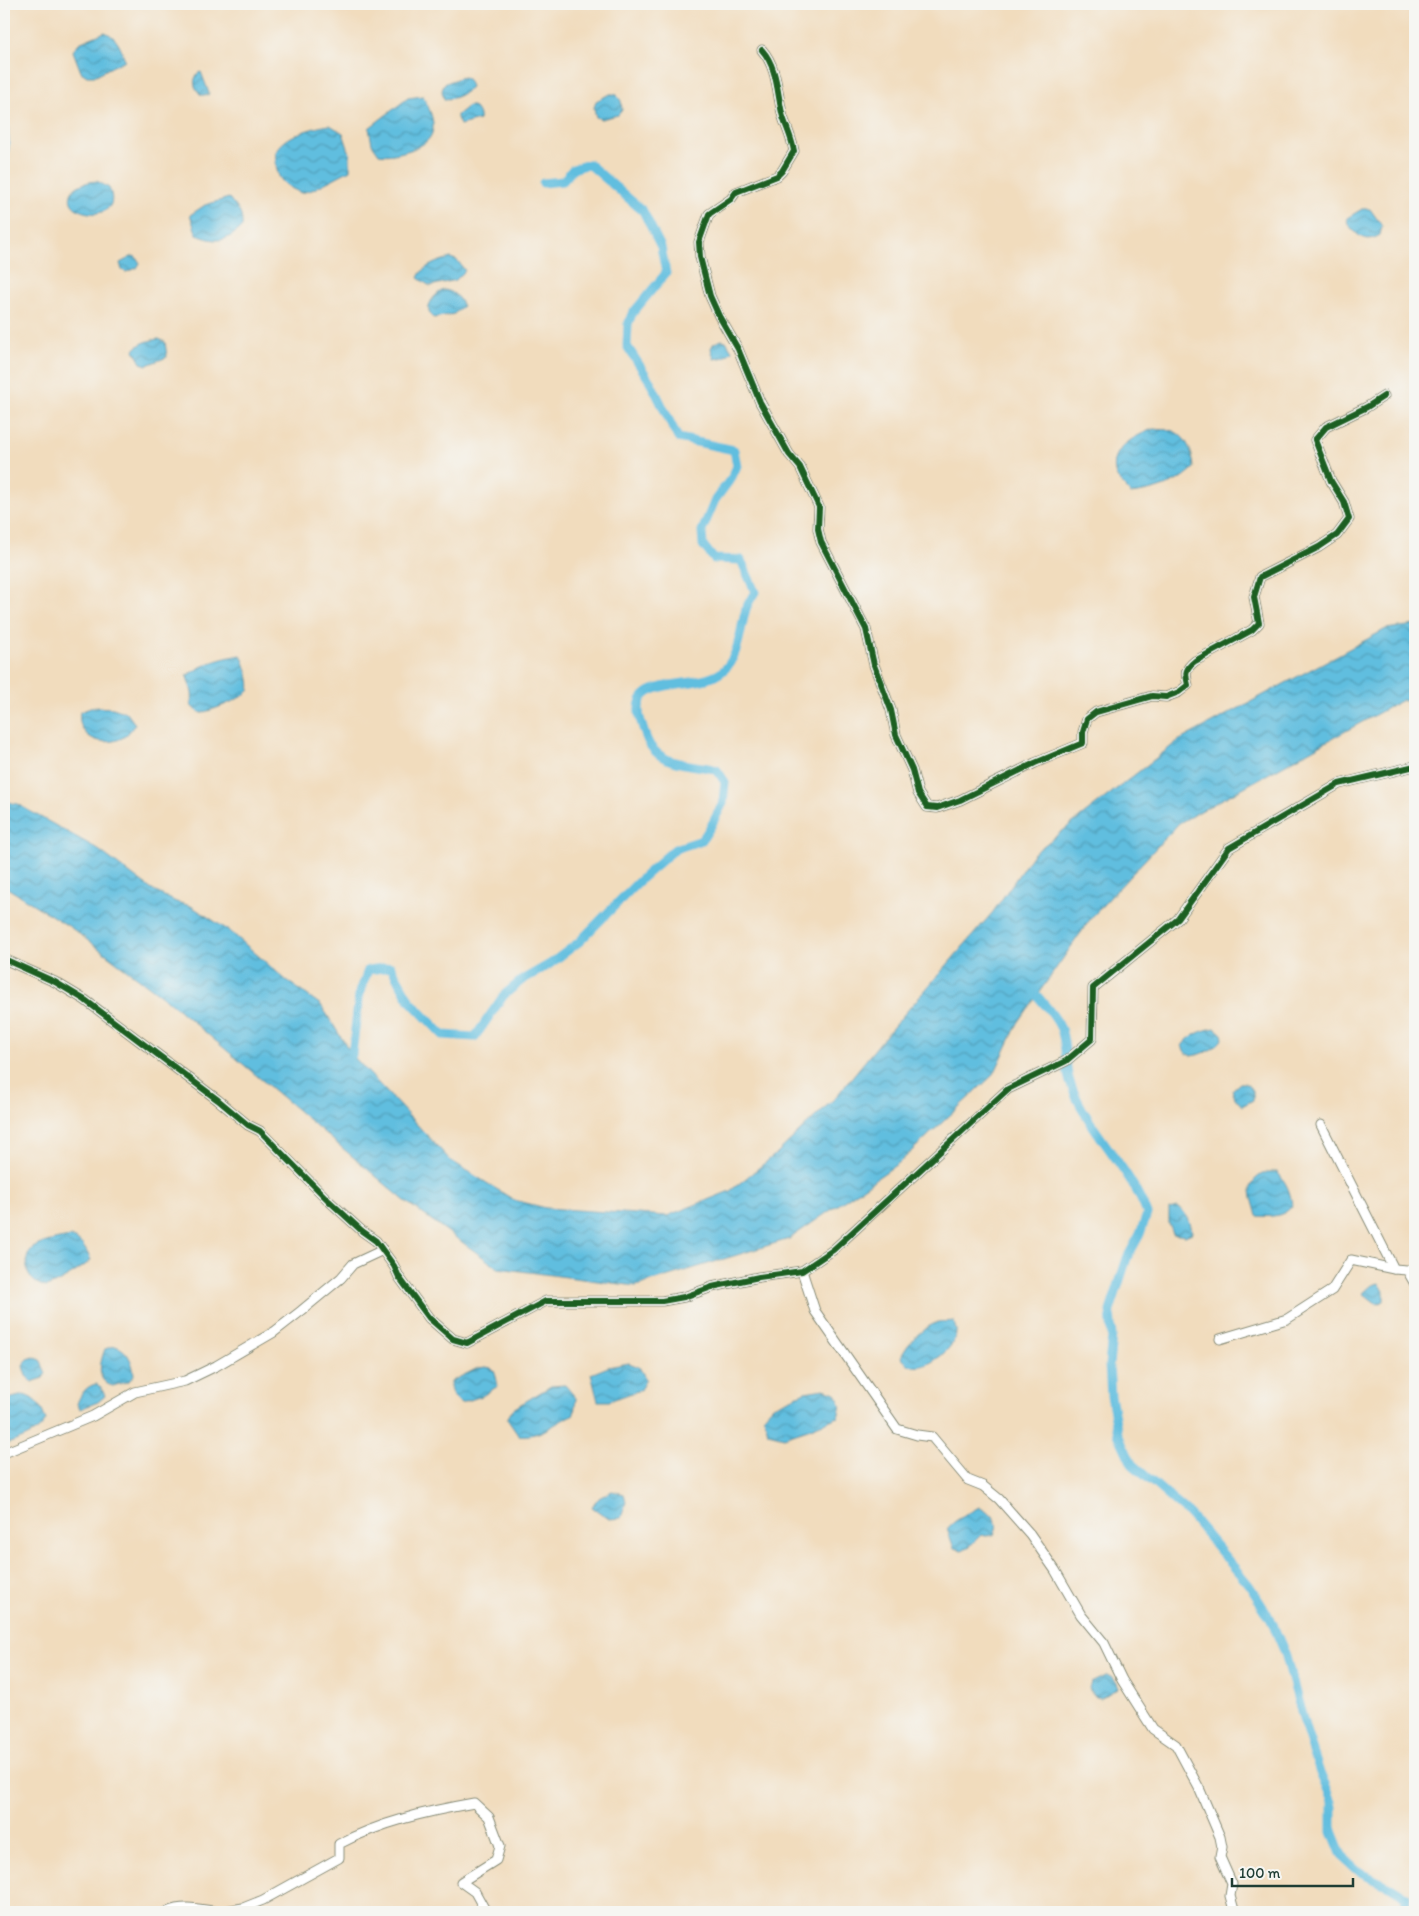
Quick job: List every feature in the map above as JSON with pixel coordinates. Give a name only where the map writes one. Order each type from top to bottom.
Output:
[{"type":"street","points":[[762,50],[772,66],[783,116],[792,138],[794,151],[777,176],[736,192],[731,199],[709,214],[699,242],[700,257],[710,296],[719,316],[738,349],[760,402],[788,454],[800,467],[819,507],[818,529],[821,542],[866,629],[874,665],[891,710],[896,735],[912,770],[918,792],[927,807],[937,808],[960,800],[1035,762],[1083,743],[1083,732],[1087,720],[1096,712],[1152,696],[1166,698],[1179,692],[1188,685],[1185,673],[1187,668],[1195,661],[1252,630],[1259,623],[1254,597],[1260,577],[1319,547],[1337,535],[1349,520],[1344,502],[1331,481],[1316,440],[1326,427],[1367,407],[1384,396]]},
{"type":"street","points":[[4,960],[55,982],[80,997],[218,1100],[248,1125],[260,1131],[320,1193],[362,1231],[376,1241],[429,1318],[453,1338],[467,1343],[546,1301],[662,1301],[684,1297],[712,1287],[802,1270],[834,1250],[1008,1089],[1066,1061],[1092,1038],[1092,988],[1178,919],[1229,848],[1339,784],[1415,766]]},
{"type":"street","points":[[1321,1125],[1394,1268]]},
{"type":"street","points":[[4,1453],[93,1416],[134,1392],[185,1381],[216,1366],[274,1332],[301,1312],[341,1278],[353,1264],[383,1250]]},
{"type":"street","points":[[1220,1340],[1287,1319],[1332,1290],[1352,1260],[1407,1270],[1415,1284]]},
{"type":"street","points":[[802,1270],[815,1311],[898,1429],[932,1437],[968,1480],[983,1486],[999,1499],[1030,1534],[1055,1570],[1081,1616],[1104,1643],[1122,1680],[1153,1729],[1176,1745],[1199,1788],[1220,1837],[1222,1847],[1220,1857],[1232,1884],[1230,1896],[1234,1910],[1237,1912]]},
{"type":"street","points":[[167,1912],[200,1908],[219,1912],[242,1908],[263,1900],[339,1858],[339,1844],[358,1834],[408,1818],[474,1802],[490,1817],[500,1846],[496,1860],[461,1882],[475,1892],[486,1912]]},
{"type":"water","points":[[105,32],[116,40],[125,60],[94,76],[87,76],[81,72],[73,51],[79,43]]},
{"type":"water","points":[[201,72],[209,93],[208,95],[201,95],[195,84],[196,76]]},
{"type":"water","points":[[465,77],[471,87],[459,96],[444,99],[442,91],[444,84]]},
{"type":"water","points":[[610,94],[616,94],[621,101],[622,110],[618,115],[601,119],[596,117],[594,108],[596,101]]},
{"type":"water","points":[[423,96],[433,121],[433,129],[427,141],[420,146],[406,151],[379,154],[372,144],[369,128],[408,98]]},
{"type":"water","points":[[468,106],[473,106],[476,109],[479,114],[479,120],[460,125],[457,115]]},
{"type":"water","points":[[330,125],[343,133],[350,154],[350,170],[312,190],[301,193],[291,188],[280,179],[278,174],[276,153],[280,146],[300,133]]},
{"type":"water","points":[[97,181],[109,188],[112,200],[109,208],[101,212],[92,213],[75,207],[71,201],[74,189],[83,184]]},
{"type":"water","points":[[229,198],[240,214],[242,227],[231,236],[221,240],[197,235],[190,215],[205,205]]},
{"type":"water","points":[[1362,209],[1370,209],[1382,226],[1380,235],[1375,238],[1366,239],[1362,237],[1348,224],[1347,218]]},
{"type":"water","points":[[133,256],[140,263],[137,268],[126,272],[122,270],[120,263]]},
{"type":"water","points":[[451,258],[458,261],[465,271],[456,280],[430,286],[418,278],[427,267],[436,262]]},
{"type":"water","points":[[444,290],[455,295],[463,306],[454,314],[434,318],[429,311],[430,302]]},
{"type":"water","points":[[159,339],[165,342],[167,357],[147,365],[141,363],[134,350],[145,342]]},
{"type":"water","points":[[722,340],[726,341],[732,351],[725,357],[714,359],[711,348],[714,343]]},
{"type":"water","points":[[1153,429],[1171,430],[1182,437],[1191,452],[1194,468],[1188,474],[1165,486],[1131,494],[1116,475],[1114,464],[1116,456],[1125,444]]},
{"type":"water","points":[[1415,625],[1415,699],[1402,700],[1179,823],[1091,918],[1018,1023],[994,1074],[900,1162],[789,1239],[636,1286],[498,1268],[405,1201],[166,999],[70,927],[4,886],[4,801],[17,804],[96,848],[152,890],[176,902],[191,906],[231,932],[286,980],[321,1005],[352,1055],[450,1160],[514,1200],[546,1208],[667,1216],[730,1191],[776,1154],[835,1098],[887,1034],[993,912],[1033,854],[1178,741],[1386,629]]},
{"type":"water","points":[[241,655],[249,678],[249,691],[226,704],[201,713],[193,708],[191,704],[192,693],[187,676],[212,662]]},
{"type":"water","points":[[93,707],[113,708],[127,713],[135,724],[122,738],[114,741],[99,741],[86,734],[80,721],[80,712]]},
{"type":"water","points":[[1215,1028],[1222,1034],[1223,1038],[1217,1045],[1196,1055],[1191,1056],[1185,1052],[1182,1046],[1188,1039],[1201,1032]]},
{"type":"water","points":[[1240,1083],[1245,1083],[1252,1090],[1253,1094],[1253,1100],[1242,1106],[1235,1098],[1232,1090]]},
{"type":"water","points":[[1267,1172],[1277,1172],[1283,1180],[1288,1188],[1292,1206],[1281,1214],[1257,1216],[1251,1190],[1252,1185],[1259,1176]]},
{"type":"water","points":[[1178,1207],[1186,1215],[1191,1225],[1192,1233],[1185,1236],[1173,1234],[1169,1224],[1169,1209]]},
{"type":"water","points":[[71,1237],[81,1243],[91,1260],[70,1275],[46,1287],[30,1277],[27,1259],[33,1248]]},
{"type":"water","points":[[1379,1283],[1384,1291],[1384,1301],[1377,1304],[1363,1293],[1372,1285]]},
{"type":"water","points":[[954,1321],[956,1332],[954,1339],[940,1357],[926,1365],[913,1366],[906,1363],[901,1357],[912,1341],[926,1328],[938,1322]]},
{"type":"water","points":[[115,1346],[123,1350],[129,1357],[134,1375],[129,1381],[113,1386],[103,1380],[100,1371],[105,1349]]},
{"type":"water","points":[[34,1357],[40,1360],[46,1373],[43,1378],[32,1382],[26,1376],[23,1366],[28,1359]]},
{"type":"water","points":[[629,1363],[639,1367],[646,1379],[640,1390],[609,1401],[598,1401],[591,1374],[608,1367]]},
{"type":"water","points":[[478,1368],[491,1368],[495,1372],[498,1386],[482,1396],[461,1403],[454,1397],[450,1387],[452,1381]]},
{"type":"water","points":[[96,1384],[101,1387],[105,1396],[98,1402],[80,1409],[77,1404],[82,1394],[86,1389]]},
{"type":"water","points":[[565,1385],[576,1398],[574,1414],[541,1432],[518,1435],[507,1419],[513,1409],[551,1386]]},
{"type":"water","points":[[824,1389],[836,1393],[841,1406],[838,1417],[784,1437],[768,1433],[764,1416],[773,1406],[805,1392]]},
{"type":"water","points":[[24,1395],[36,1402],[46,1420],[33,1433],[4,1445],[4,1400]]},
{"type":"water","points":[[612,1491],[624,1494],[626,1503],[621,1518],[609,1519],[592,1507],[599,1498]]},
{"type":"water","points":[[979,1507],[993,1516],[997,1526],[994,1535],[981,1535],[970,1546],[962,1550],[954,1548],[947,1529],[958,1519]]},
{"type":"water","points":[[1107,1675],[1114,1679],[1118,1688],[1101,1698],[1093,1696],[1089,1688],[1091,1683]]},
{"type":"waterway","points":[[4,126],[4,162]]},
{"type":"waterway","points":[[352,1055],[359,995],[368,970],[391,967],[410,1001],[443,1035],[475,1037],[504,995],[522,980],[550,964],[579,942],[642,878],[675,849],[702,840],[723,803],[725,782],[717,770],[675,762],[659,755],[646,738],[639,708],[643,697],[653,690],[700,681],[714,676],[725,669],[730,663],[737,648],[746,609],[755,592],[741,560],[714,559],[703,545],[702,531],[715,500],[732,477],[737,466],[734,450],[678,438],[651,383],[627,346],[628,324],[632,314],[666,273],[661,247],[643,211],[589,164],[573,169],[563,181],[543,183]]},
{"type":"waterway","points":[[1034,992],[1052,1014],[1061,1029],[1068,1076],[1077,1100],[1097,1133],[1130,1180],[1147,1214],[1140,1234],[1127,1258],[1110,1311],[1112,1336],[1109,1365],[1111,1396],[1118,1434],[1132,1464],[1190,1515],[1249,1585],[1270,1618],[1285,1653],[1306,1730],[1320,1773],[1332,1801],[1332,1831],[1342,1856],[1362,1874],[1391,1887],[1407,1897],[1406,1912]]},
{"type":"cycle path","points":[[762,50],[774,73],[783,117],[794,151],[777,176],[736,192],[731,199],[709,214],[699,242],[700,257],[710,296],[719,316],[738,349],[760,402],[789,454],[800,467],[819,507],[818,529],[821,542],[866,629],[874,665],[891,710],[896,735],[912,770],[918,793],[927,807],[937,808],[960,800],[1035,763],[1083,743],[1083,732],[1087,719],[1096,712],[1152,696],[1166,697],[1179,692],[1188,685],[1186,677],[1189,666],[1252,630],[1259,623],[1254,597],[1260,577],[1319,547],[1337,535],[1349,519],[1344,502],[1331,481],[1315,440],[1326,427],[1367,407],[1384,396]]},
{"type":"cycle path","points":[[4,959],[55,982],[85,1000],[218,1100],[248,1125],[260,1131],[329,1201],[376,1241],[429,1318],[453,1339],[467,1343],[546,1301],[662,1301],[684,1297],[712,1287],[759,1277],[802,1271],[833,1250],[1008,1089],[1066,1061],[1092,1039],[1093,988],[1178,919],[1229,848],[1339,784],[1415,766]]}]
